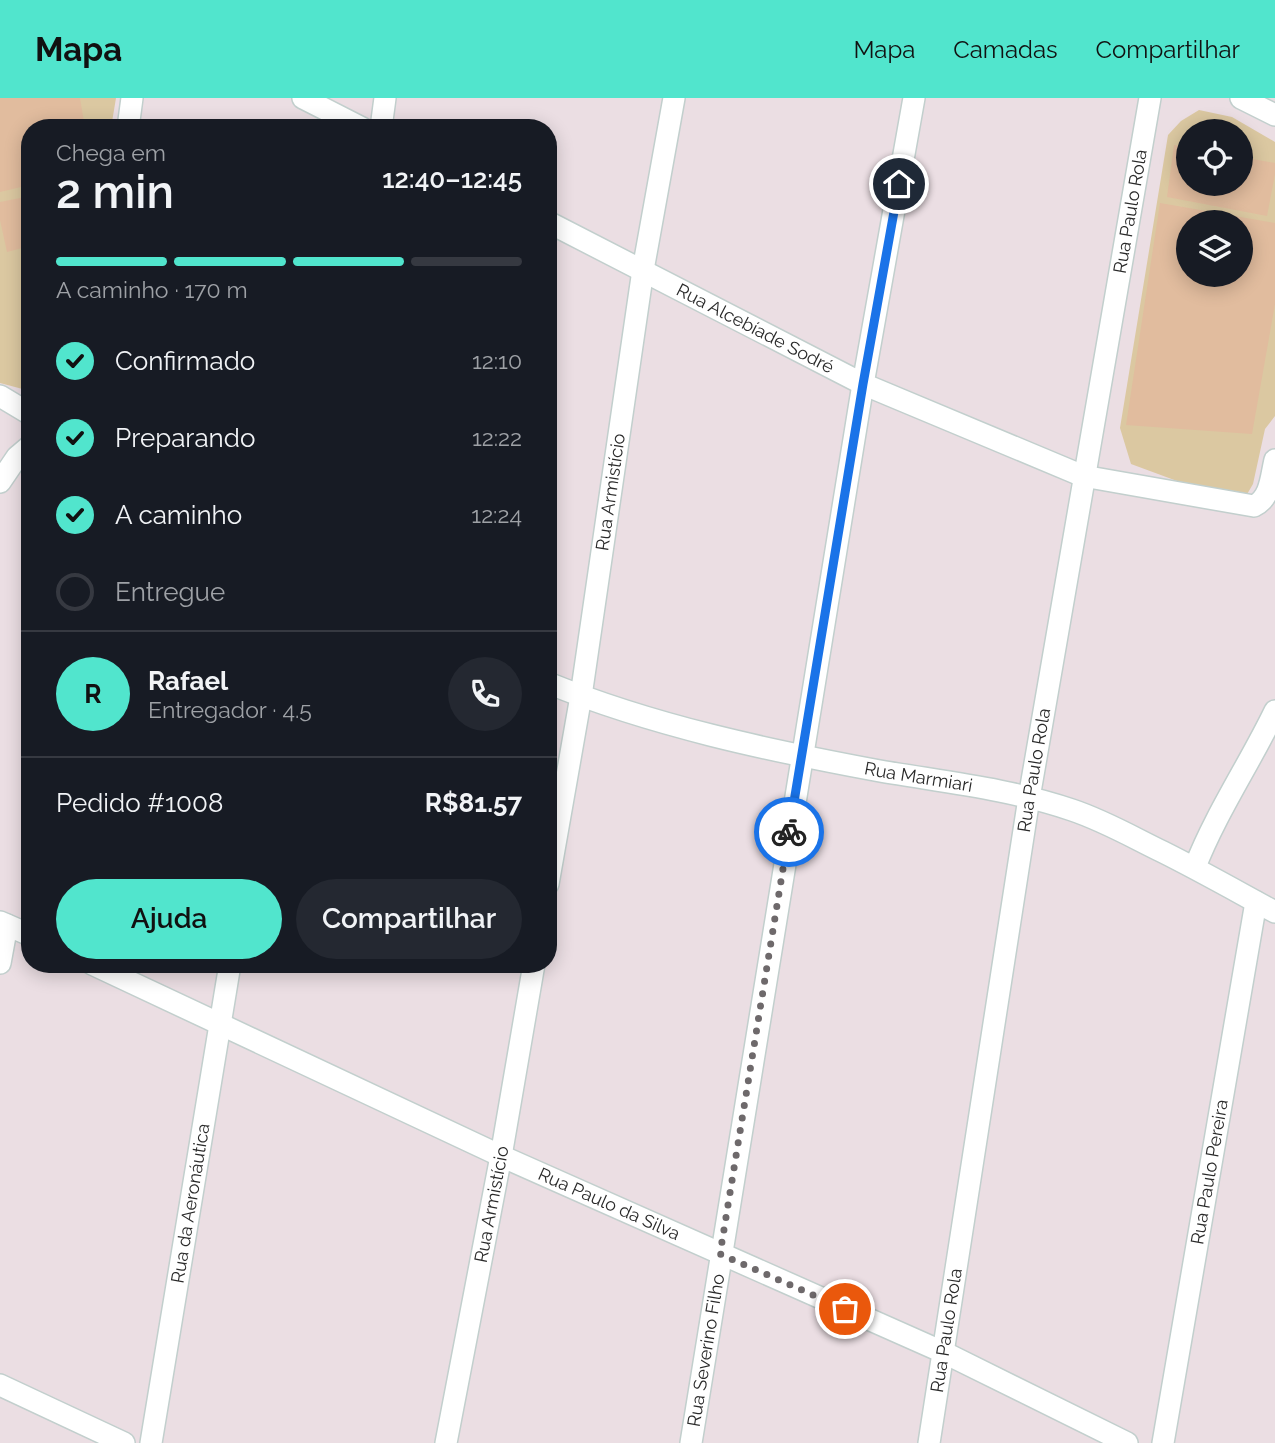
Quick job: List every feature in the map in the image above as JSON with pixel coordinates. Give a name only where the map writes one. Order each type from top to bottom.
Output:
[{"type":"street","points":[[129,119],[132,98]]},
{"type":"street","points":[[303,98],[344,119]]},
{"type":"street","points":[[382,119],[385,98]]},
{"type":"street","name":"Rua Armistício","points":[[557,831],[580,696],[643,270],[674,98]]},
{"type":"street","name":"Rua Severino Filho","points":[[691,1443],[863,384],[914,98]]},
{"type":"street","name":"Rua Paulo Rola","points":[[929,1443],[1029,798],[1150,98]]},
{"type":"street","points":[[1241,98],[1275,115]]},
{"type":"street","name":"Rua Alcebíade Sodré","points":[[557,227],[863,384],[1083,476],[1254,506],[1262,502],[1267,494],[1275,460]]},
{"type":"street","points":[[0,396],[21,409]]},
{"type":"street","points":[[0,482],[21,454]]},
{"type":"street","name":"Rua Marmiari","points":[[557,687],[707,735],[802,756],[1029,798],[1072,810],[1126,832],[1275,912]]},
{"type":"street","points":[[1195,867],[1205,842],[1275,711]]},
{"type":"street","name":"Rua Paulo Pereira","points":[[1163,1443],[1256,902]]},
{"type":"street","points":[[0,964],[4,923],[21,931]]},
{"type":"street","name":"Rua Paulo da Silva","points":[[111,973],[500,1156],[945,1353],[1127,1443]]},
{"type":"street","name":"Rua da Aeronáutica","points":[[151,1443],[228,973]]},
{"type":"street","name":"Rua Armistício","points":[[446,1443],[532,973]]},
{"type":"street","points":[[0,1385],[124,1443]]},
{"type":"shaded area","points":[[0,98],[116,98],[112,119],[21,119],[21,389],[0,383]]},
{"type":"shaded area","points":[[0,98],[80,98],[84,119],[21,119],[21,187],[0,192]]},
{"type":"shaded area","points":[[1199,110],[1235,119],[1184,119]]},
{"type":"shaded area","points":[[1176,126],[1176,196],[1253,196],[1253,129],[1275,142],[1275,416],[1265,429],[1253,484],[1246,496],[1177,481],[1131,464],[1120,428],[1168,135]]},
{"type":"shaded area","points":[[1174,145],[1176,196],[1253,196],[1253,159],[1275,163],[1267,216],[1253,213],[1253,210],[1235,210],[1167,197]]},
{"type":"shaded area","points":[[21,198],[21,248],[7,252],[0,220],[0,202]]},
{"type":"shaded area","points":[[1160,203],[1200,210],[1176,210],[1176,287],[1253,287],[1253,219],[1275,223],[1275,304],[1252,434],[1126,425]]},
{"type":"way so far","points":[[789,832],[720,1254],[845,1309]]},
{"type":"route","points":[[789,832],[899,184]]}]
